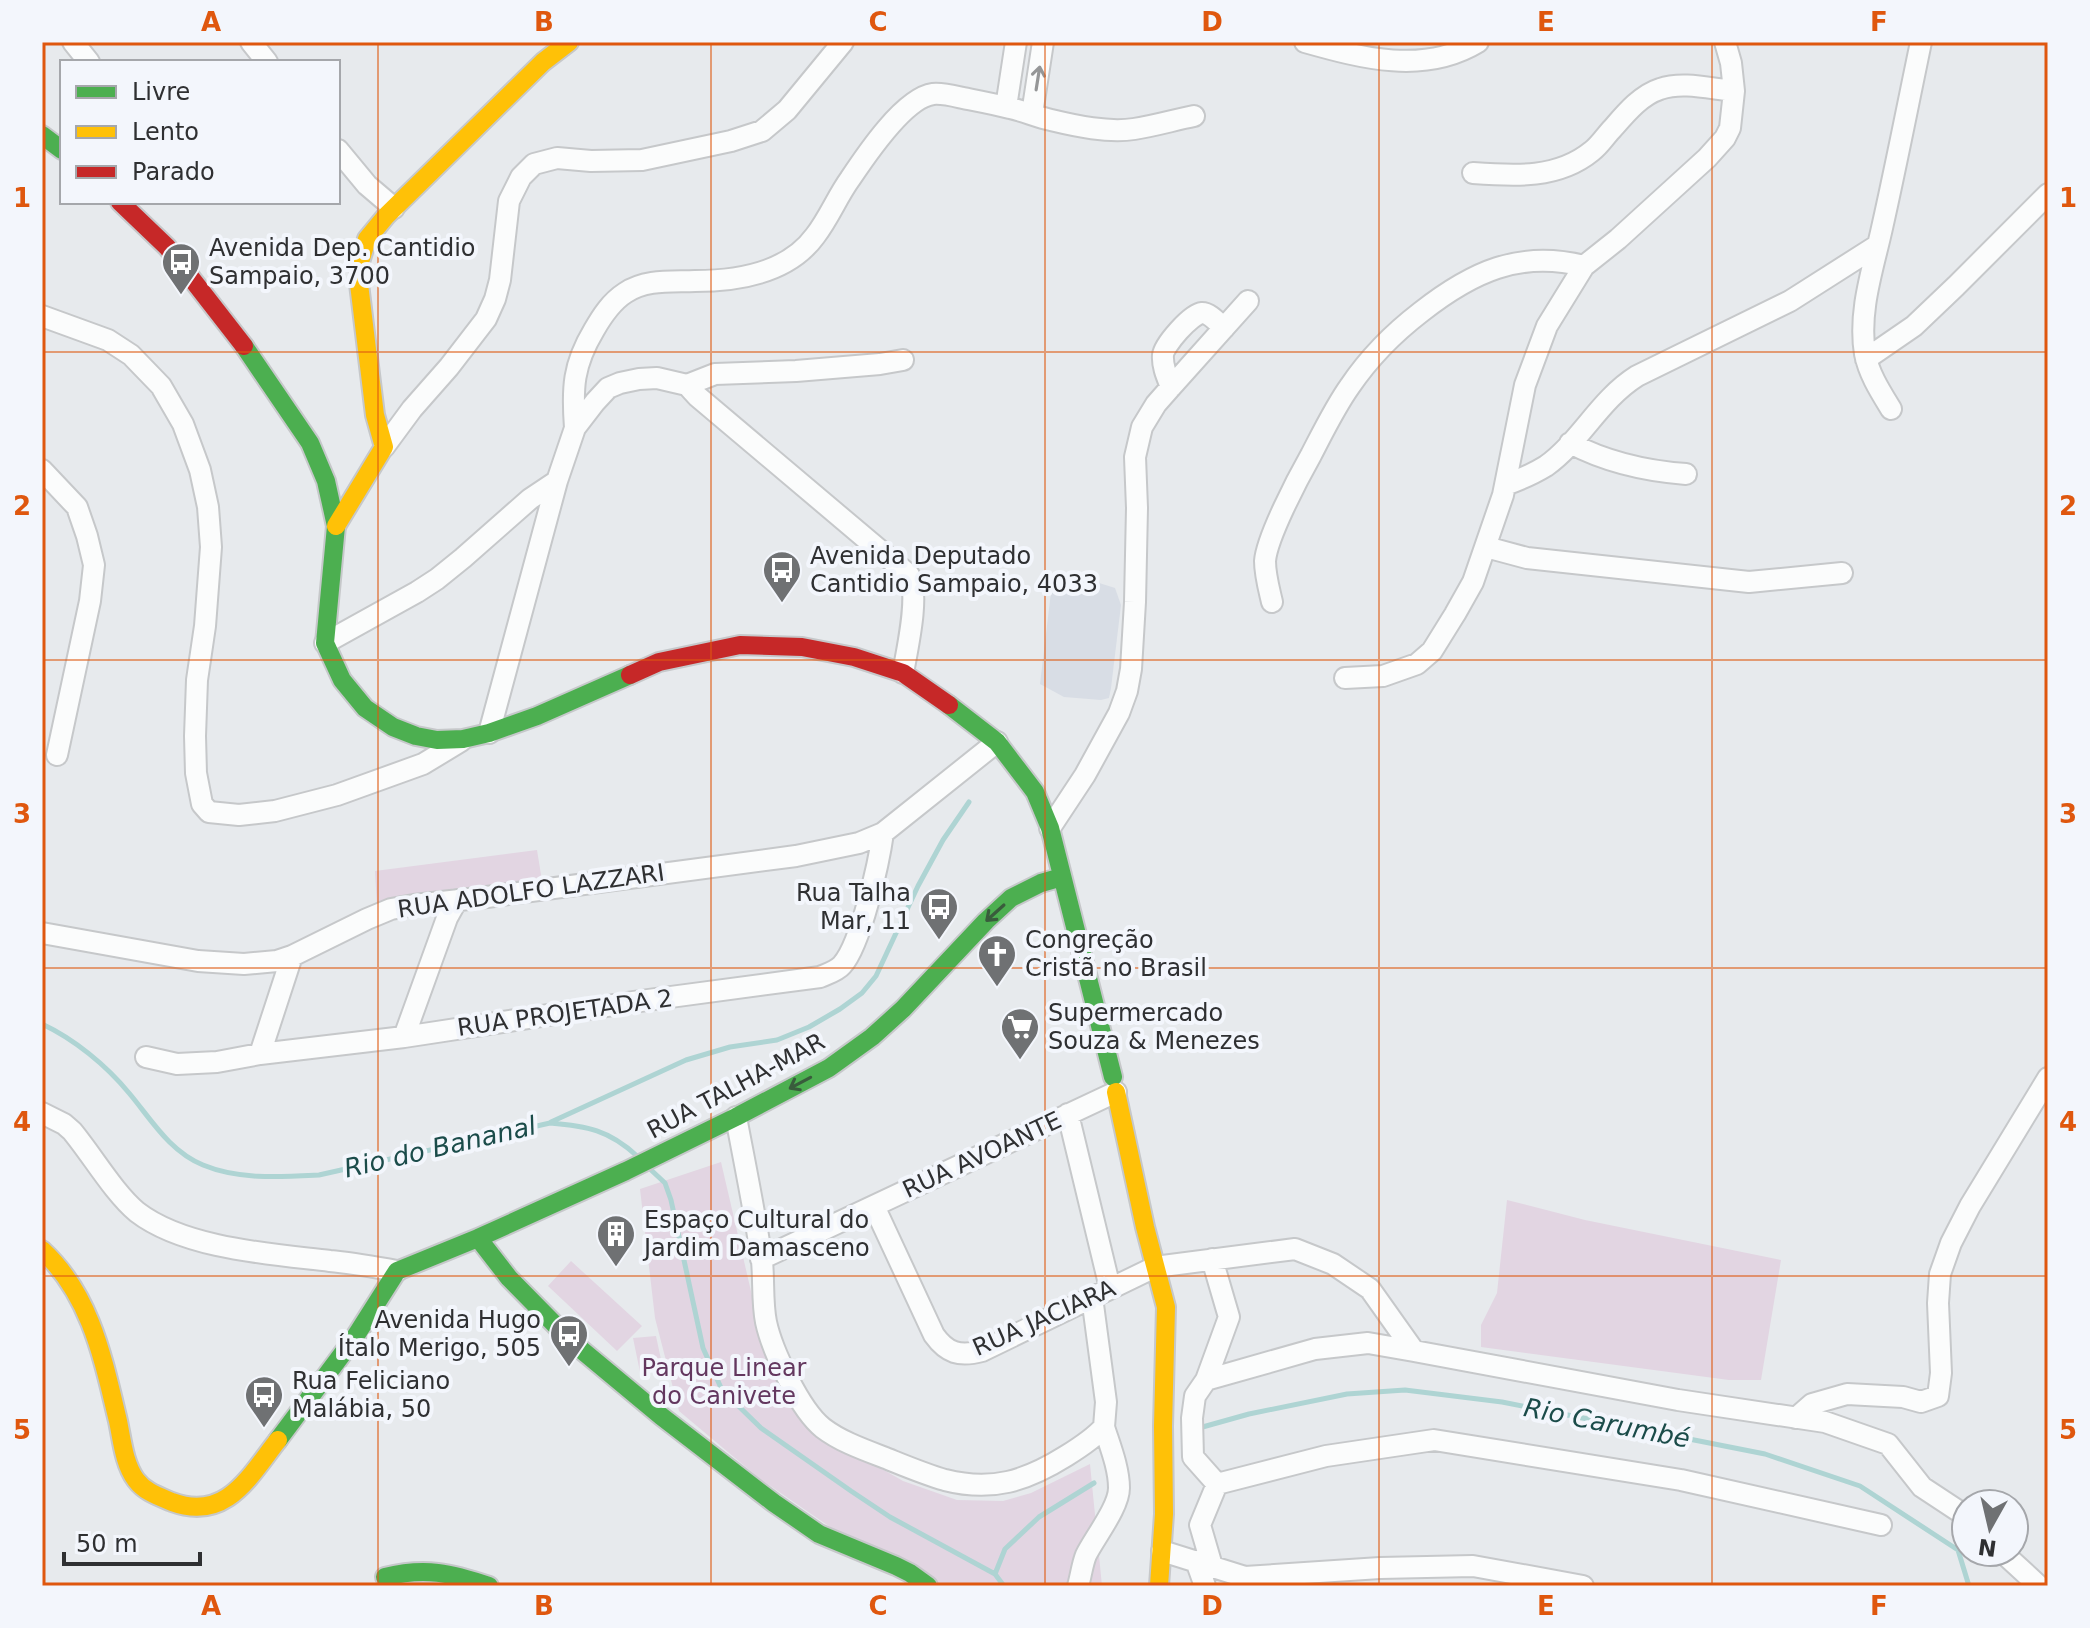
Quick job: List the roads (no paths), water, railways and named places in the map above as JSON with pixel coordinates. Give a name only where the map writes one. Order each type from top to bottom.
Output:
[{"type":"street","points":[[73,42],[87,60]]},
{"type":"street","points":[[251,42],[265,60]]},
{"type":"street","points":[[384,447],[375,415],[359,284],[360,262],[367,239],[394,208],[543,62],[569,42]]},
{"type":"street","points":[[1006,107],[1016,42]]},
{"type":"street","points":[[1032,114],[1043,42]]},
{"type":"street","points":[[1305,42],[1359,57],[1406,62],[1448,55],[1478,42]]},
{"type":"street","points":[[1345,678],[1383,676],[1417,664],[1432,651],[1473,582],[1486,547],[1505,485],[1525,385],[1547,326],[1584,266],[1696,168],[1717,147],[1730,128],[1734,98],[1731,63],[1725,42]]},
{"type":"street","points":[[1891,409],[1866,359],[1863,318],[1921,42]]},
{"type":"street","points":[[336,526],[384,447],[486,319],[500,280],[509,201],[521,177],[534,164],[557,158],[642,160],[731,141],[762,131],[787,110],[839,44]]},
{"type":"street","points":[[1473,173],[1543,174],[1574,163],[1593,151],[1641,99],[1660,89],[1680,85],[1734,98]]},
{"type":"street","points":[[575,428],[572,397],[579,360],[601,317],[613,302],[641,285],[748,276],[781,265],[797,255],[815,237],[849,179],[902,110],[919,99],[933,94],[1099,128],[1132,130],[1194,116]]},
{"type":"street","points":[[42,135],[60,148]]},
{"type":"street","points":[[340,152],[367,185],[394,208]]},
{"type":"street","points":[[1866,359],[1914,326],[2048,194]]},
{"type":"street","points":[[122,204],[167,247],[254,359],[310,443],[326,481],[336,526],[325,643],[342,680],[365,708],[393,727],[437,740],[463,739],[537,716],[659,662],[740,645],[802,647],[854,657],[903,673],[997,742],[1035,792],[1050,828],[1076,925],[1166,1307],[1159,1586]]},
{"type":"street","points":[[1505,485],[1546,465],[1629,381],[1790,301],[1878,245]]},
{"type":"street","points":[[1272,602],[1265,560],[1275,528],[1304,466],[1350,384],[1388,340],[1451,289],[1483,272],[1512,264],[1542,261],[1568,261],[1584,266]]},
{"type":"street","points":[[1050,828],[1085,775],[1119,713],[1127,691],[1135,602],[1135,457],[1142,427],[1156,404],[1248,301]]},
{"type":"street","points":[[1171,387],[1163,354],[1178,332],[1193,317],[1202,313],[1224,328]]},
{"type":"street","points":[[42,316],[108,340],[131,355],[161,386],[183,424],[200,470],[208,507],[211,547],[197,680],[195,736],[196,773],[202,804],[209,812],[239,815],[275,811],[337,795],[423,764],[463,739]]},
{"type":"street","points":[[489,733],[557,481],[575,428],[608,388],[639,379],[657,378],[687,385],[715,374],[796,371],[903,360]]},
{"type":"street","points":[[687,385],[909,575],[914,588],[903,673]]},
{"type":"street","points":[[1570,443],[1592,454],[1628,465],[1686,474]]},
{"type":"street","points":[[42,470],[77,507],[94,565],[90,601],[57,755]]},
{"type":"street","points":[[325,643],[437,579],[530,499],[557,481]]},
{"type":"street","points":[[1486,547],[1527,558],[1749,582],[1842,573]]},
{"type":"street","name":"RUA ADOLFO LAZZARI","points":[[42,933],[216,963],[277,961],[391,909],[796,856],[859,843],[883,833],[997,742]]},
{"type":"street","name":"RUA PROJETADA 2","points":[[146,1057],[188,1064],[217,1062],[820,977],[841,967],[853,949],[874,880],[883,833]]},
{"type":"street","name":"RUA TALHA-MAR","points":[[397,1271],[626,1171],[829,1068],[872,1037],[903,1009],[1011,898],[1041,883],[1062,877]]},
{"type":"street","points":[[404,1037],[447,918],[457,900]]},
{"type":"street","points":[[260,1054],[292,956]]},
{"type":"street","points":[[1796,1418],[1812,1404],[1847,1394],[1903,1397],[1921,1402],[1938,1396],[1941,1373],[1940,1274],[1951,1243],[1970,1206],[2048,1078]]},
{"type":"street","name":"RUA AVOANTE","points":[[761,1259],[1068,1114],[1114,1084]]},
{"type":"street","points":[[42,1113],[72,1131],[126,1202],[154,1223],[202,1241],[397,1271],[355,1337],[241,1487],[226,1500],[208,1506],[186,1507],[149,1493],[135,1479],[126,1457],[89,1314],[74,1285],[56,1261],[42,1250]]},
{"type":"street","points":[[1068,1114],[1101,1292],[1106,1402],[1102,1429],[1114,1460],[1119,1488],[1116,1506],[1084,1559],[1078,1586]]},
{"type":"street","points":[[736,1117],[761,1259],[767,1326],[790,1384],[820,1426],[850,1444],[930,1476],[957,1483],[988,1485],[1007,1484],[1043,1471],[1102,1429]]},
{"type":"street","name":"RUA JACIARA","points":[[874,1206],[934,1335],[954,1353],[968,1355],[982,1351],[1155,1267],[1295,1249],[1333,1264],[1370,1289],[1414,1351]]},
{"type":"street","points":[[478,1238],[509,1278],[572,1342],[661,1416],[798,1521],[835,1542],[910,1573],[928,1586]]},
{"type":"street","points":[[1212,1259],[1229,1317],[1206,1380],[1195,1396],[1192,1418],[1193,1457],[1217,1484]]},
{"type":"street","points":[[1206,1380],[1315,1349],[1368,1343],[1678,1400],[1825,1422],[1888,1444],[1922,1487],[1950,1505]]},
{"type":"street","points":[[1217,1484],[1326,1456],[1434,1440],[1681,1480],[1881,1525]]},
{"type":"street","points":[[1205,1571],[1200,1525],[1217,1484]]},
{"type":"street","points":[[1162,1551],[1205,1571],[1245,1577],[1382,1577],[1473,1566],[1583,1586]]},
{"type":"street","points":[[2019,1568],[2039,1586]]},
{"type":"street","points":[[383,1583],[416,1571],[440,1571],[489,1586]]},
{"type":"waterway","points":[[551,1122],[686,1060],[730,1047],[777,1040],[809,1027],[862,993],[876,976],[943,840],[969,802]]},
{"type":"waterway","name":"Rio do Bananal","points":[[42,1024],[78,1045],[100,1063],[180,1152],[217,1170],[260,1176],[319,1175],[550,1123],[597,1131],[617,1140],[637,1156]]},
{"type":"waterway","name":"Rio do Bananal","points":[[650,1169],[665,1183],[671,1200],[703,1348],[722,1390],[761,1428],[851,1491],[890,1517],[995,1574],[1004,1586]]},
{"type":"waterway","name":"Rio Carumbé","points":[[1199,1428],[1249,1414],[1347,1394],[1405,1390],[1502,1402],[1765,1454],[1860,1486],[1958,1550],[1969,1586]]},
{"type":"waterway","name":"Rio Carumbé","points":[[995,1574],[1005,1549],[1039,1517],[1094,1483]]},
{"type":"place","name":"Avenida Dep. Cantidio Sampaio, 3700","points":[[181,296]]},
{"type":"place","name":"Avenida Deputado Cantidio Sampaio, 4033","points":[[782,604]]},
{"type":"place","name":"Rua Talha Mar, 11","points":[[939,941]]},
{"type":"place","name":"Congreção Cristã no Brasil","points":[[997,988]]},
{"type":"place","name":"Supermercado Souza & Menezes","points":[[1020,1061]]},
{"type":"place","name":"Espaço Cultural do Jardim Damasceno","points":[[616,1268]]},
{"type":"place","name":"Avenida Hugo Ítalo Merigo, 505","points":[[569,1368]]},
{"type":"place","name":"Rua Feliciano Malábia, 50","points":[[264,1429]]},
{"type":"park label","name":"Parque Linear do Canivete","points":[[724,1382]]}]
